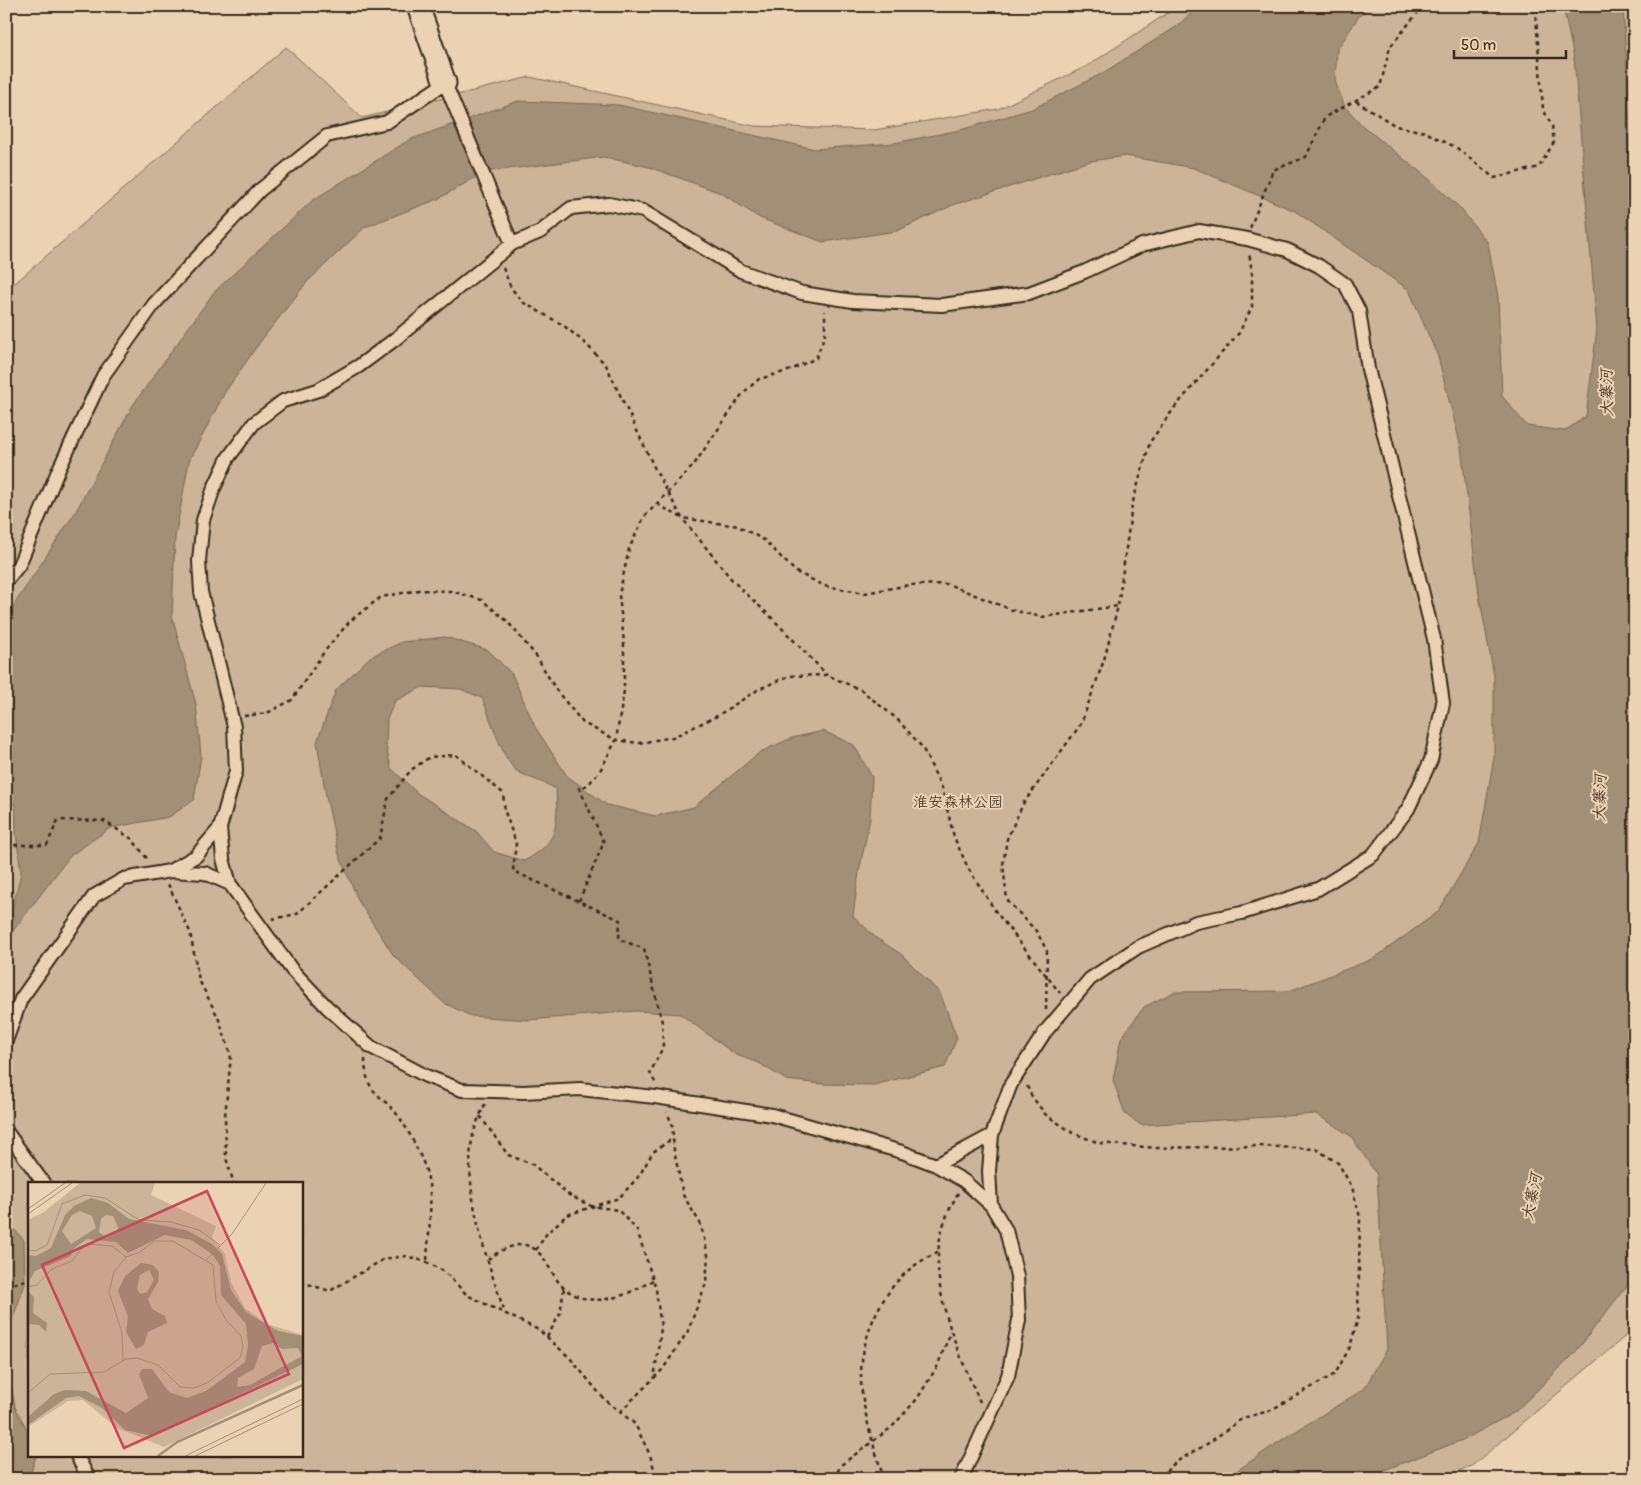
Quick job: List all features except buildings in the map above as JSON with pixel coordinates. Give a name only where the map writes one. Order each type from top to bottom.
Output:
[{"type":"street","points":[[418,6],[445,83],[512,244]]},
{"type":"street","points":[[6,581],[19,565],[58,471],[103,376],[154,304],[260,190],[327,136],[387,122],[445,83]]},
{"type":"street","points":[[961,1479],[1008,1376],[1019,1320],[1016,1276],[1006,1230],[991,1205],[964,1181],[936,1165],[893,1150],[772,1115],[662,1098],[580,1090],[462,1090],[426,1076],[371,1046],[327,1007],[292,970],[259,921],[230,884],[223,859],[220,828],[236,771],[232,717],[201,592],[199,561],[204,520],[214,488],[228,458],[254,423],[282,401],[318,390],[359,366],[512,244],[540,232],[571,208],[609,204],[644,211],[741,271],[802,293],[853,301],[952,304],[1029,293],[1084,272],[1142,245],[1199,231],[1247,239],[1287,250],[1319,266],[1345,284],[1359,311],[1370,379],[1434,639],[1443,703],[1431,760],[1408,809],[1373,855],[1318,889],[1242,913],[1196,922],[1138,947],[1090,979],[1037,1043],[1012,1084],[992,1135],[988,1171],[991,1205]]},
{"type":"street","points":[[164,872],[196,856],[220,828]]},
{"type":"street","points":[[6,1041],[20,999],[94,896],[124,879],[164,872],[205,873],[230,884]]},
{"type":"street","points":[[6,1131],[43,1182]]},
{"type":"street","points":[[936,1165],[992,1135]]},
{"type":"street","points":[[78,1458],[89,1479]]},
{"type":"path","points":[[1037,1043],[1046,1010],[1045,975],[1047,951],[1037,932],[1007,900],[1003,864],[1007,839],[1023,804],[1081,724],[1104,660],[1118,606],[1132,505],[1150,442],[1175,407],[1239,333],[1252,307],[1252,272],[1247,239],[1273,170],[1306,157],[1325,117],[1380,87],[1390,47],[1423,6]]},
{"type":"path","points":[[1356,101],[1396,126],[1425,132],[1457,148],[1494,178],[1539,167],[1554,142],[1552,126],[1544,110],[1536,17],[1532,6]]},
{"type":"path","points":[[499,255],[510,288],[524,303],[563,325],[586,344],[606,365],[667,493],[682,518],[733,581],[827,675],[861,690],[897,718],[922,747],[942,788],[954,837],[968,868],[996,912],[1069,1004]]},
{"type":"path","points":[[579,901],[604,842],[579,788],[588,785],[602,769],[616,740],[624,691],[624,642],[619,595],[629,549],[644,516],[693,466],[743,393],[759,379],[791,370],[816,358],[826,335],[826,296]]},
{"type":"path","points":[[657,504],[682,518],[738,526],[764,540],[796,572],[825,586],[865,593],[909,585],[948,584],[1012,610],[1042,617],[1118,606]]},
{"type":"path","points":[[232,717],[267,713],[292,700],[324,652],[345,627],[381,597],[419,590],[451,591],[482,600],[507,621],[537,657],[556,690],[583,723],[616,740],[639,743],[673,736],[717,716],[759,689],[789,676],[827,675]]},
{"type":"path","points":[[259,921],[297,914],[380,838],[388,799],[411,770],[430,757],[456,755],[503,793],[505,812],[516,843],[513,870],[620,920],[619,939],[644,949],[662,1022],[664,1047],[650,1073],[672,1124],[684,1196],[700,1223],[708,1255],[706,1283],[688,1330],[663,1369],[620,1412]]},
{"type":"path","points":[[6,845],[47,845],[58,820],[104,821],[132,839],[164,872],[190,932],[199,980],[218,1017],[231,1055],[225,1116],[226,1158],[233,1182]]},
{"type":"path","points":[[364,1040],[366,1078],[377,1096],[396,1113],[427,1174],[429,1200],[427,1262]]},
{"type":"path","points":[[1024,1065],[1024,1080],[1031,1095],[1045,1114],[1073,1133],[1099,1144],[1156,1148],[1260,1146],[1316,1148],[1338,1163],[1352,1187],[1360,1217],[1358,1318],[1350,1347],[1335,1374],[1269,1411],[1243,1418],[1207,1444],[1176,1462],[1158,1479]]},
{"type":"path","points":[[490,1090],[472,1139],[469,1182],[488,1260],[506,1314]]},
{"type":"path","points":[[480,1116],[508,1156],[532,1164],[569,1195],[591,1206],[618,1210],[637,1230],[653,1280],[661,1328],[654,1379]]},
{"type":"path","points":[[536,1250],[547,1233],[567,1215],[619,1198],[639,1176],[653,1152],[673,1138]]},
{"type":"path","points":[[964,1181],[945,1219],[939,1251],[940,1282],[951,1330],[988,1420]]},
{"type":"path","points":[[488,1260],[502,1249],[520,1244],[536,1250],[564,1288],[588,1300],[614,1298],[638,1289],[653,1280]]},
{"type":"path","points":[[884,1479],[873,1444],[862,1391],[863,1350],[876,1314],[890,1289],[910,1269],[939,1251]]},
{"type":"path","points":[[302,1282],[330,1291],[384,1258],[406,1256],[427,1262],[444,1272],[467,1295],[539,1330],[570,1358],[604,1399],[635,1424],[650,1455],[657,1479]]},
{"type":"path","points":[[6,1286],[28,1279]]},
{"type":"path","points":[[547,1337],[560,1314],[564,1288]]},
{"type":"path","points":[[834,1479],[840,1465],[873,1444],[892,1427],[917,1399],[937,1367],[951,1330]]},
{"type":"green space","name":"淮安森林公园","points":[[1178,6],[1635,6],[1635,1328],[1473,1465],[1440,1479],[6,1479],[6,291],[286,47],[362,118],[530,77],[754,126],[874,130],[998,109],[1089,65]]},
{"type":"water","name":"大寨河","points":[[1199,6],[1371,6],[1359,16],[1337,50],[1335,81],[1345,107],[1364,127],[1429,179],[1460,208],[1488,243],[1498,297],[1502,396],[1527,426],[1565,431],[1586,416],[1597,329],[1574,58],[1563,6],[1623,6],[1630,127],[1630,608],[1635,741],[1635,1275],[1574,1354],[1515,1412],[1465,1439],[1361,1479],[1225,1479],[1280,1441],[1364,1389],[1387,1349],[1377,1175],[1351,1136],[1316,1114],[1141,1125],[1125,1114],[1113,1080],[1121,1038],[1144,1007],[1174,992],[1289,991],[1373,959],[1438,912],[1479,843],[1494,757],[1494,676],[1479,595],[1461,447],[1438,357],[1409,290],[1295,211],[1194,168],[1126,156],[1090,161],[953,205],[897,231],[823,242],[760,218],[721,193],[649,167],[604,157],[485,172],[438,199],[365,227],[307,282],[260,342],[225,392],[189,461],[175,537],[172,616],[196,704],[201,756],[194,800],[169,817],[110,828],[70,856],[6,940],[6,920],[12,909],[21,873],[15,805],[6,799],[6,617],[76,511],[133,405],[214,292],[313,200],[409,140],[518,101],[619,105],[815,149],[894,143],[960,130],[1032,109],[1101,74],[1176,27]]},
{"type":"water","points":[[445,637],[488,650],[512,674],[535,727],[567,776],[607,805],[656,816],[694,807],[760,752],[792,738],[823,731],[854,745],[872,777],[870,818],[859,872],[853,916],[876,938],[901,954],[940,993],[957,1038],[945,1067],[874,1085],[822,1084],[786,1080],[759,1063],[736,1055],[680,1014],[637,1011],[529,1020],[471,1016],[444,1003],[394,956],[359,902],[339,855],[317,742],[336,690],[370,657],[402,642]],"holes":[[[422,687],[460,689],[482,698],[503,750],[514,768],[520,773],[556,789],[557,813],[554,832],[544,847],[524,861],[494,852],[476,831],[417,793],[391,768],[386,746],[387,719],[395,701]]]},
{"type":"water","points":[[6,1221],[24,1240],[25,1284],[6,1337]]},
{"type":"water","points":[[6,1355],[15,1407],[28,1431],[28,1458],[35,1458],[29,1479],[6,1479]]}]
